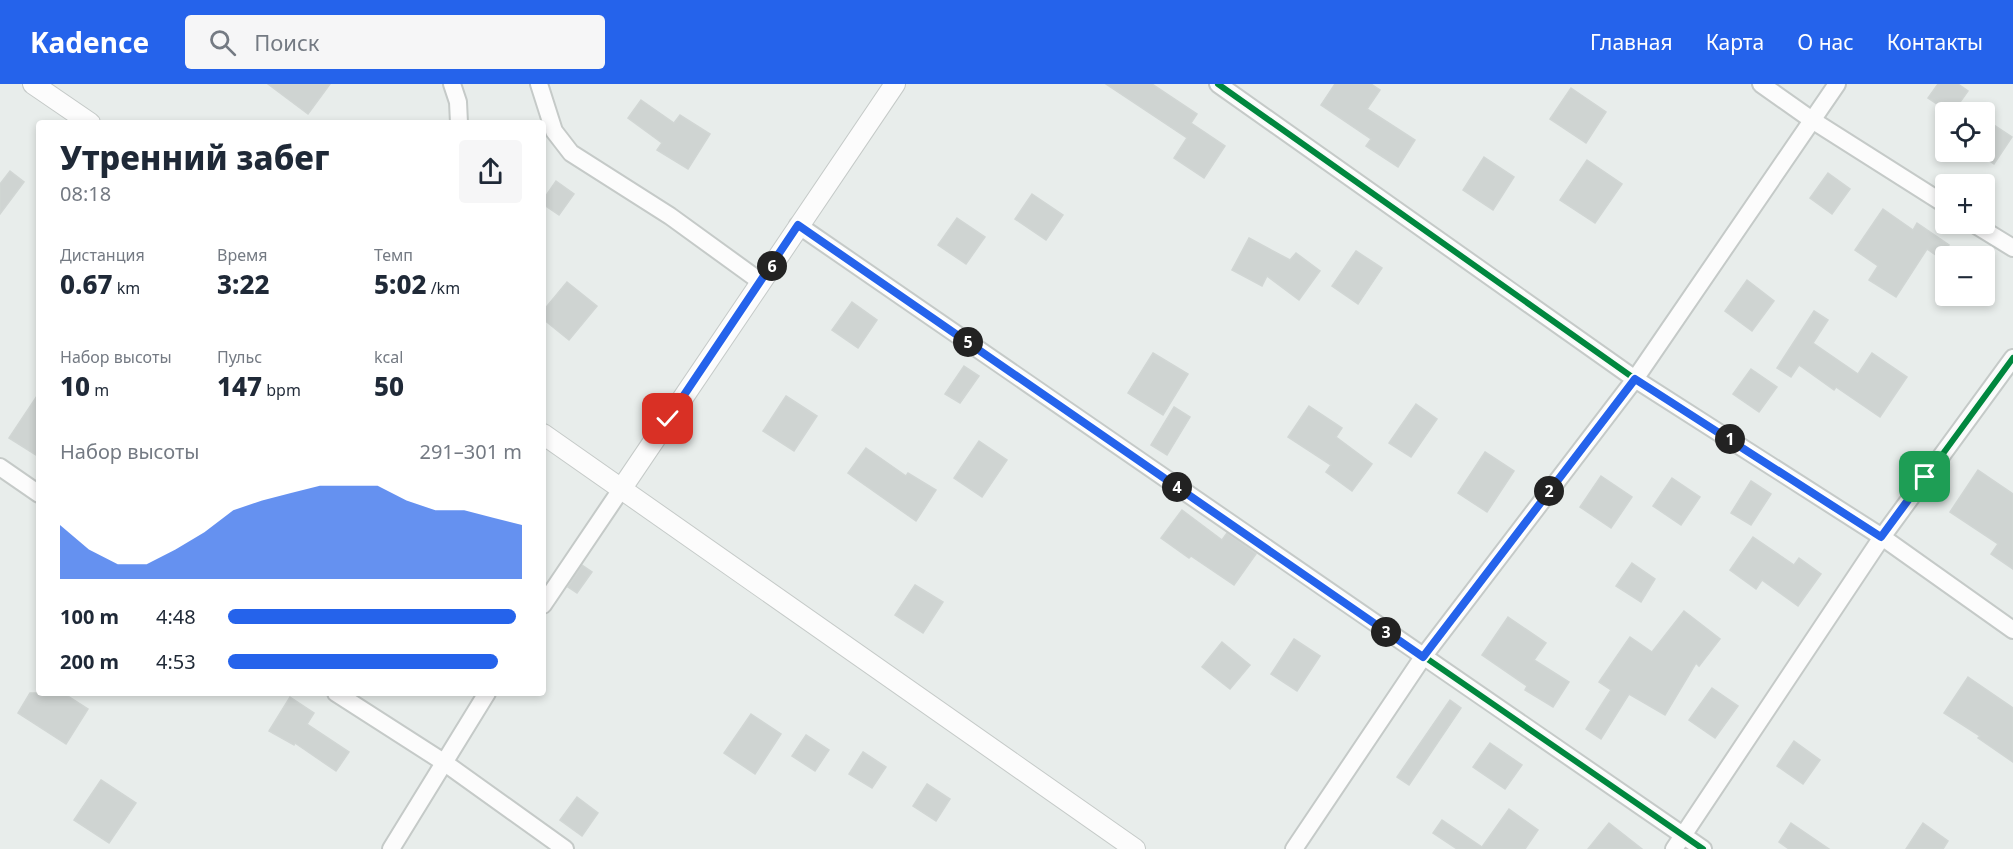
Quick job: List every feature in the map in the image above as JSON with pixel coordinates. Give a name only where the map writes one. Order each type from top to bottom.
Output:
[{"type":"street","points":[[33,84],[86,120]]},
{"type":"street","points":[[452,84],[458,102],[459,120]]},
{"type":"street","points":[[539,84],[554,131],[571,153],[670,216],[761,282]]},
{"type":"street","points":[[546,601],[895,84]]},
{"type":"street","points":[[1218,84],[1635,379],[1881,537],[2013,630]]},
{"type":"street","points":[[1761,84],[1812,120],[1935,198]]},
{"type":"street","points":[[1294,849],[1423,657],[1635,379],[1837,84]]},
{"type":"street","points":[[798,225],[1423,657],[1679,842],[1703,849]]},
{"type":"street","points":[[1990,234],[2013,248]]},
{"type":"street","points":[[1679,842],[1881,537],[2013,358]]},
{"type":"street","points":[[546,436],[1135,849]]},
{"type":"street","points":[[0,467],[36,492]]},
{"type":"street","points":[[341,696],[445,763],[565,849]]},
{"type":"street","points":[[391,849],[485,696]]},
{"type":"building","points":[[268,84],[330,84],[308,114]]},
{"type":"building","points":[[1106,84],[1152,84],[1197,114],[1191,123],[1225,146],[1204,178],[1174,158],[1187,138]]},
{"type":"building","points":[[1335,84],[1371,84],[1380,90],[1367,109],[1415,140],[1398,167],[1366,146],[1371,139],[1321,105]]},
{"type":"building","points":[[1938,84],[1958,84],[1968,91],[1960,102],[1935,103],[1928,98]]},
{"type":"building","points":[[1571,88],[1606,112],[1586,143],[1550,119]]},
{"type":"building","points":[[641,100],[674,123],[680,115],[710,134],[688,169],[657,150],[662,143],[628,118]]},
{"type":"building","points":[[1995,126],[2012,137],[1994,164],[1991,162],[1995,162]]},
{"type":"building","points":[[1484,157],[1514,177],[1493,210],[1463,190]]},
{"type":"building","points":[[1587,160],[1622,184],[1595,223],[1560,200]]},
{"type":"building","points":[[10,171],[24,182],[0,214],[0,184]]},
{"type":"building","points":[[1828,173],[1850,189],[1832,214],[1810,198]]},
{"type":"building","points":[[556,181],[574,194],[559,215],[546,206],[546,196]]},
{"type":"building","points":[[1032,194],[1063,215],[1046,240],[1015,219]]},
{"type":"building","points":[[1883,209],[1913,230],[1917,223],[1949,245],[1935,246],[1935,255],[1927,249],[1896,297],[1869,280],[1878,266],[1855,250]]},
{"type":"building","points":[[957,218],[985,237],[966,264],[938,245]]},
{"type":"building","points":[[1249,238],[1290,260],[1296,253],[1320,271],[1299,300],[1267,276],[1262,286],[1232,270]]},
{"type":"building","points":[[1356,251],[1382,268],[1358,304],[1332,286]]},
{"type":"building","points":[[1747,280],[1774,301],[1752,331],[1725,311]]},
{"type":"building","points":[[567,282],[597,306],[569,340],[546,321],[546,307]]},
{"type":"building","points":[[852,302],[877,320],[858,348],[832,330]]},
{"type":"building","points":[[1814,311],[1828,320],[1813,343],[1858,374],[1872,353],[1907,377],[1880,417],[1836,387],[1834,390],[1799,365],[1791,377],[1777,368]]},
{"type":"building","points":[[1153,353],[1188,374],[1163,415],[1128,393]]},
{"type":"building","points":[[964,366],[979,376],[960,403],[945,394]]},
{"type":"building","points":[[1751,369],[1777,387],[1759,412],[1733,394]]},
{"type":"building","points":[[786,396],[817,416],[794,451],[763,431]]},
{"type":"building","points":[[36,398],[36,455],[9,438]]},
{"type":"building","points":[[1416,404],[1437,419],[1411,457],[1389,443]]},
{"type":"building","points":[[1309,406],[1342,428],[1336,437],[1372,464],[1352,491],[1326,472],[1331,465],[1288,437]]},
{"type":"building","points":[[1174,407],[1190,417],[1167,455],[1151,445]]},
{"type":"building","points":[[979,441],[1007,460],[982,497],[954,478]]},
{"type":"building","points":[[866,448],[906,476],[908,473],[936,490],[916,521],[848,473]]},
{"type":"building","points":[[1485,452],[1514,471],[1487,512],[1458,493]]},
{"type":"building","points":[[1978,470],[2013,494],[2013,569],[1991,554],[1998,544],[1950,512]]},
{"type":"building","points":[[1601,476],[1632,497],[1611,528],[1580,507]]},
{"type":"building","points":[[1672,478],[1700,497],[1681,525],[1653,506]]},
{"type":"building","points":[[1751,481],[1771,494],[1751,525],[1731,513]]},
{"type":"building","points":[[1182,510],[1222,540],[1227,533],[1256,554],[1234,585],[1161,538]]},
{"type":"building","points":[[1753,537],[1794,565],[1799,558],[1821,574],[1798,606],[1762,580],[1756,589],[1730,570]]},
{"type":"building","points":[[1632,563],[1655,579],[1641,602],[1616,586]]},
{"type":"building","points":[[582,565],[592,572],[577,593],[568,587]]},
{"type":"building","points":[[915,585],[943,602],[923,633],[895,615]]},
{"type":"building","points":[[1684,611],[1720,639],[1699,666],[1696,663],[1665,715],[1629,694],[1601,739],[1586,729],[1611,690],[1599,682],[1630,637],[1652,652]]},
{"type":"building","points":[[1508,617],[1546,643],[1534,660],[1569,682],[1553,707],[1525,690],[1527,686],[1482,655]]},
{"type":"building","points":[[1294,639],[1320,656],[1297,691],[1271,674]]},
{"type":"building","points":[[1222,642],[1250,665],[1230,689],[1202,667]]},
{"type":"building","points":[[1968,677],[2013,708],[2013,762],[1978,738],[1980,736],[1944,713]]},
{"type":"building","points":[[1712,688],[1738,706],[1715,738],[1689,720]]},
{"type":"building","points":[[30,693],[36,693],[36,696],[68,696],[88,709],[66,744],[18,713]]},
{"type":"building","points":[[290,697],[314,713],[307,724],[349,752],[336,771],[295,743],[294,745],[269,731]]},
{"type":"building","points":[[1450,700],[1461,708],[1409,785],[1397,777]]},
{"type":"building","points":[[751,714],[781,734],[755,774],[724,753]]},
{"type":"building","points":[[806,735],[829,750],[815,771],[792,756]]},
{"type":"building","points":[[1794,741],[1820,760],[1803,784],[1777,766]]},
{"type":"building","points":[[1490,743],[1522,765],[1505,789],[1473,767]]},
{"type":"building","points":[[863,752],[886,767],[872,788],[849,774]]},
{"type":"building","points":[[101,780],[136,803],[109,843],[74,820]]},
{"type":"building","points":[[927,784],[950,799],[936,821],[913,806]]},
{"type":"building","points":[[577,797],[598,813],[582,836],[560,820]]},
{"type":"building","points":[[1509,809],[1538,830],[1525,849],[1457,849],[1433,833],[1442,820],[1482,847]]},
{"type":"building","points":[[1609,823],[1642,849],[1588,849]]},
{"type":"building","points":[[1791,823],[1829,849],[1789,849],[1779,842]]},
{"type":"building","points":[[1923,823],[1948,841],[1943,849],[1906,849]]},
{"type":"cycle path","points":[[1218,84],[1635,379],[1882,537],[2013,358]]},
{"type":"cycle path","points":[[798,225],[1703,849]]},
{"type":"route","points":[[668,419],[798,225],[1423,657],[1635,379],[1881,537],[1925,477]]}]
